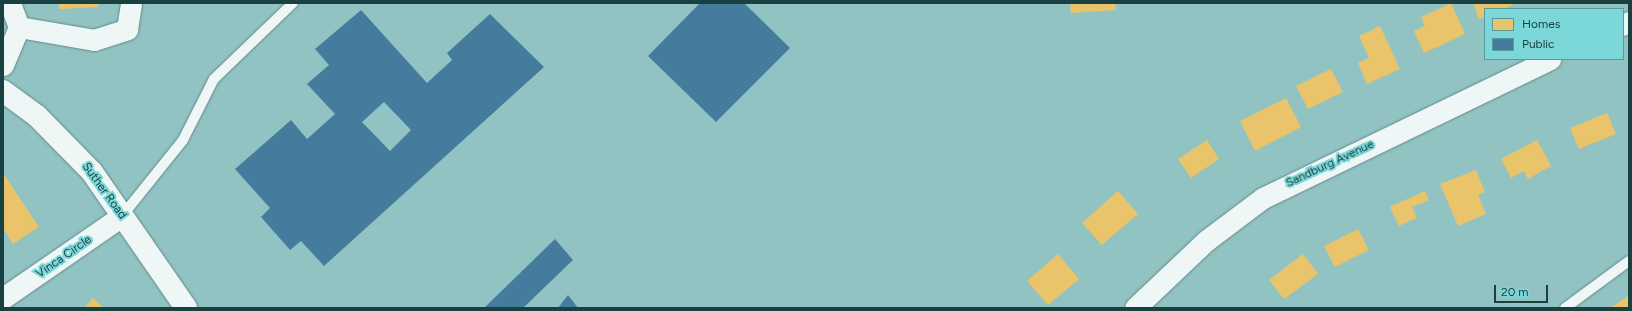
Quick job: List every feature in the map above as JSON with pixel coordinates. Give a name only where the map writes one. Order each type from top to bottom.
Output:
[{"type":"street","points":[[3,65],[19,27],[10,3]]},
{"type":"street","points":[[19,27],[94,40],[127,29],[131,3]]},
{"type":"street","name":"Sandburg Avenue","points":[[1135,308],[1207,240],[1263,198],[1548,60]]},
{"type":"street","name":"Suther Road","points":[[3,91],[37,116],[75,152],[186,308]]},
{"type":"street","name":"Vinca Circle","points":[[4,299],[122,216]]},
{"type":"lane","points":[[122,216],[183,140],[214,79],[293,3]]},
{"type":"lane","points":[[1565,308],[1629,261]]},
{"type":"building: Homes","points":[[59,3],[98,3],[98,7],[59,9]]},
{"type":"building: Homes","points":[[1070,3],[1115,3],[1116,10],[1071,13]]},
{"type":"building: Homes","points":[[1451,3],[1465,34],[1424,53],[1414,31],[1425,26],[1421,17]]},
{"type":"building: Homes","points":[[1473,3],[1517,3],[1505,8],[1484,8],[1484,17],[1479,19]]},
{"type":"building: Homes","points":[[1380,26],[1400,69],[1367,84],[1358,63],[1369,58],[1359,36]]},
{"type":"building: Homes","points":[[1331,69],[1343,92],[1308,109],[1296,86]]},
{"type":"building: Homes","points":[[1286,98],[1301,127],[1255,151],[1240,121]]},
{"type":"building: Homes","points":[[1607,113],[1616,134],[1579,149],[1570,128]]},
{"type":"building: Homes","points":[[1207,140],[1219,159],[1191,178],[1178,159]]},
{"type":"building: Homes","points":[[1537,140],[1551,166],[1528,179],[1524,171],[1511,178],[1501,159]]},
{"type":"building: Homes","points":[[1476,170],[1485,192],[1478,195],[1486,214],[1458,226],[1440,184]]},
{"type":"building: Homes","points":[[3,173],[39,227],[13,244],[3,228]]},
{"type":"building: Homes","points":[[1118,191],[1138,214],[1102,245],[1082,223]]},
{"type":"building: Homes","points":[[1425,191],[1429,200],[1412,207],[1417,218],[1399,226],[1390,207]]},
{"type":"building: Homes","points":[[1358,229],[1369,250],[1335,267],[1324,246]]},
{"type":"building: Homes","points":[[1058,254],[1079,279],[1048,305],[1027,281]]},
{"type":"building: Homes","points":[[1303,254],[1318,274],[1284,299],[1269,280]]},
{"type":"building: Homes","points":[[1629,295],[1629,308],[1610,308],[1618,303]]},
{"type":"building: Homes","points":[[93,298],[104,308],[84,308]]},
{"type":"building: Public","points":[[700,3],[744,3],[790,48],[716,122],[648,56]]},
{"type":"building: Public","points":[[361,10],[427,83],[452,60],[447,53],[490,14],[544,67],[324,266],[301,241],[290,250],[261,217],[270,208],[235,169],[291,120],[307,139],[335,114],[307,84],[329,65],[315,49]],"holes":[[[384,102],[411,130],[390,151],[362,122]]]},
{"type":"building: Public","points":[[555,239],[573,260],[523,308],[484,308]]},
{"type":"building: Public","points":[[568,295],[578,308],[558,308]]}]
